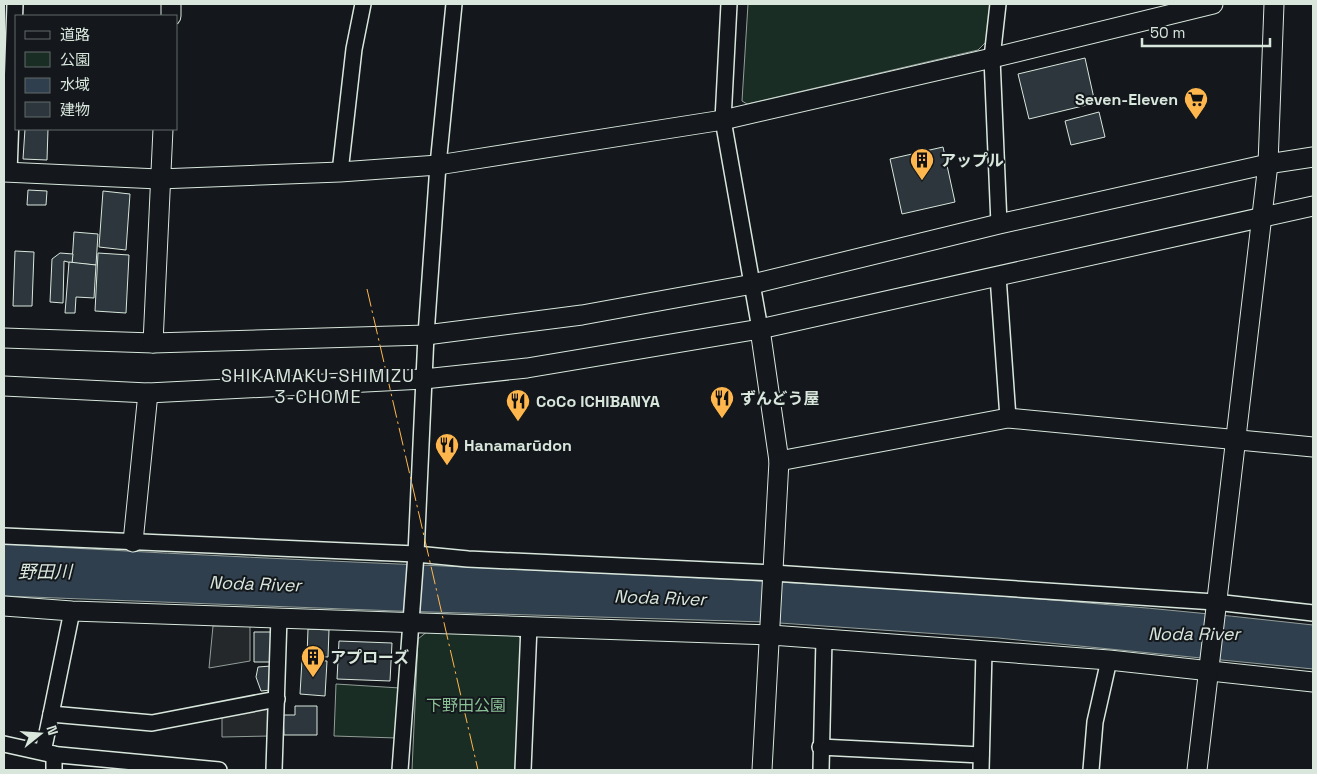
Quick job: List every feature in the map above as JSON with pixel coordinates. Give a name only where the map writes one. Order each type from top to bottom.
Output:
[{"type":"street","points":[[15,4],[6,173],[159,179],[340,172],[438,165],[723,120],[992,58],[1213,4]]},
{"type":"street","points":[[340,172],[354,49],[363,4]]},
{"type":"street","points":[[400,770],[409,623],[416,554],[426,335],[438,165],[454,4]]},
{"type":"street","points":[[729,4],[723,120],[754,284],[779,461],[771,634],[762,770]]},
{"type":"street","points":[[998,4],[992,58],[999,224]]},
{"type":"street","points":[[1197,770],[1207,669],[1268,164],[1274,4]]},
{"type":"street","points":[[152,343],[163,130]]},
{"type":"street","points":[[4,338],[152,343],[426,335],[582,315],[754,284],[999,224],[1268,164],[1313,158]]},
{"type":"street","points":[[4,386],[148,393],[424,378],[527,368],[760,329],[1313,206]]},
{"type":"street","points":[[998,276],[1008,418]]},
{"type":"street","points":[[133,542],[148,393]]},
{"type":"street","points":[[779,461],[1008,418],[1235,441],[1313,446]]},
{"type":"street","points":[[4,536],[416,554],[468,559],[773,573],[1215,602],[1313,613]]},
{"type":"street","points":[[4,606],[72,611],[771,634],[1109,660],[1207,669],[1313,682]]},
{"type":"street","points":[[54,770],[48,753],[51,714],[72,611]]},
{"type":"street","points":[[274,770],[279,618]]},
{"type":"street","points":[[523,770],[529,626]]},
{"type":"street","points":[[820,770],[824,638]]},
{"type":"street","points":[[980,770],[984,650]]},
{"type":"street","points":[[1091,770],[1096,722],[1109,660]]},
{"type":"street","points":[[51,714],[152,723],[277,699]]},
{"type":"street","points":[[4,744],[48,753],[218,770]]},
{"type":"street","points":[[820,748],[981,755]]},
{"type":"green space","points":[[748,4],[990,4],[986,42],[978,50],[747,104],[742,101]]},
{"type":"green space","name":"下野田公園","points":[[428,631],[514,632],[521,639],[515,770],[412,770],[418,639]]},
{"type":"green space","points":[[336,684],[400,688],[397,738],[334,736]]},
{"type":"shaded area","points":[[213,626],[250,626],[250,661],[209,668]]},
{"type":"shaded area","points":[[273,705],[270,736],[222,737],[222,715]]},
{"type":"water","name":"野田川","points":[[4,544],[823,585],[1150,608],[1313,625],[1313,669],[998,638],[765,622],[397,611],[4,596]]},
{"type":"building","points":[[1085,58],[1095,103],[1029,119],[1018,74]]},
{"type":"building","points":[[1099,112],[1105,137],[1071,145],[1065,121]]},
{"type":"building","points":[[25,130],[48,130],[47,160],[23,159]]},
{"type":"building","name":"アップル","points":[[943,147],[955,202],[902,214],[890,159]]},
{"type":"building","points":[[28,190],[47,191],[46,205],[27,205]]},
{"type":"building","points":[[103,191],[130,194],[126,250],[99,247]]},
{"type":"building","points":[[74,232],[98,234],[96,265],[72,263]]},
{"type":"building","points":[[15,251],[34,252],[32,306],[13,306]]},
{"type":"building","points":[[60,253],[73,254],[72,263],[64,261],[63,303],[50,302],[52,259]]},
{"type":"building","points":[[98,253],[129,255],[126,313],[95,311]]},
{"type":"building","points":[[69,262],[96,265],[94,298],[76,297],[75,313],[65,313]]},
{"type":"building","points":[[308,629],[329,630],[328,657],[307,656]]},
{"type":"building","points":[[254,632],[271,632],[272,662],[254,662]]},
{"type":"building","points":[[339,641],[392,643],[390,681],[337,679]]},
{"type":"building","name":"アプローズ","points":[[302,660],[327,661],[325,696],[300,694]]},
{"type":"building","points":[[271,666],[271,690],[261,691],[256,677],[258,667]]},
{"type":"building","points":[[295,706],[317,706],[317,735],[284,735],[283,715],[295,715]]},
{"type":"power","points":[[367,289],[478,770]]},
{"type":"place","name":"Seven-Eleven","points":[[1196,120]]},
{"type":"place","name":"アップル","points":[[922,181]]},
{"type":"place","name":"ずんどう屋","points":[[722,419]]},
{"type":"place","name":"CoCo ICHIBANYA","points":[[518,422]]},
{"type":"place","name":"Hanamarūdon","points":[[447,466]]},
{"type":"place","name":"アプローズ","points":[[313,678]]},
{"type":"district","name":"SHIKAMAKU-SHIMIZU 3-CHOME","points":[[318,386]]},
{"type":"water label","name":"Noda River","points":[[255,584]]},
{"type":"water label","name":"Noda River","points":[[660,598]]},
{"type":"water label","name":"Noda River","points":[[1194,634]]}]
